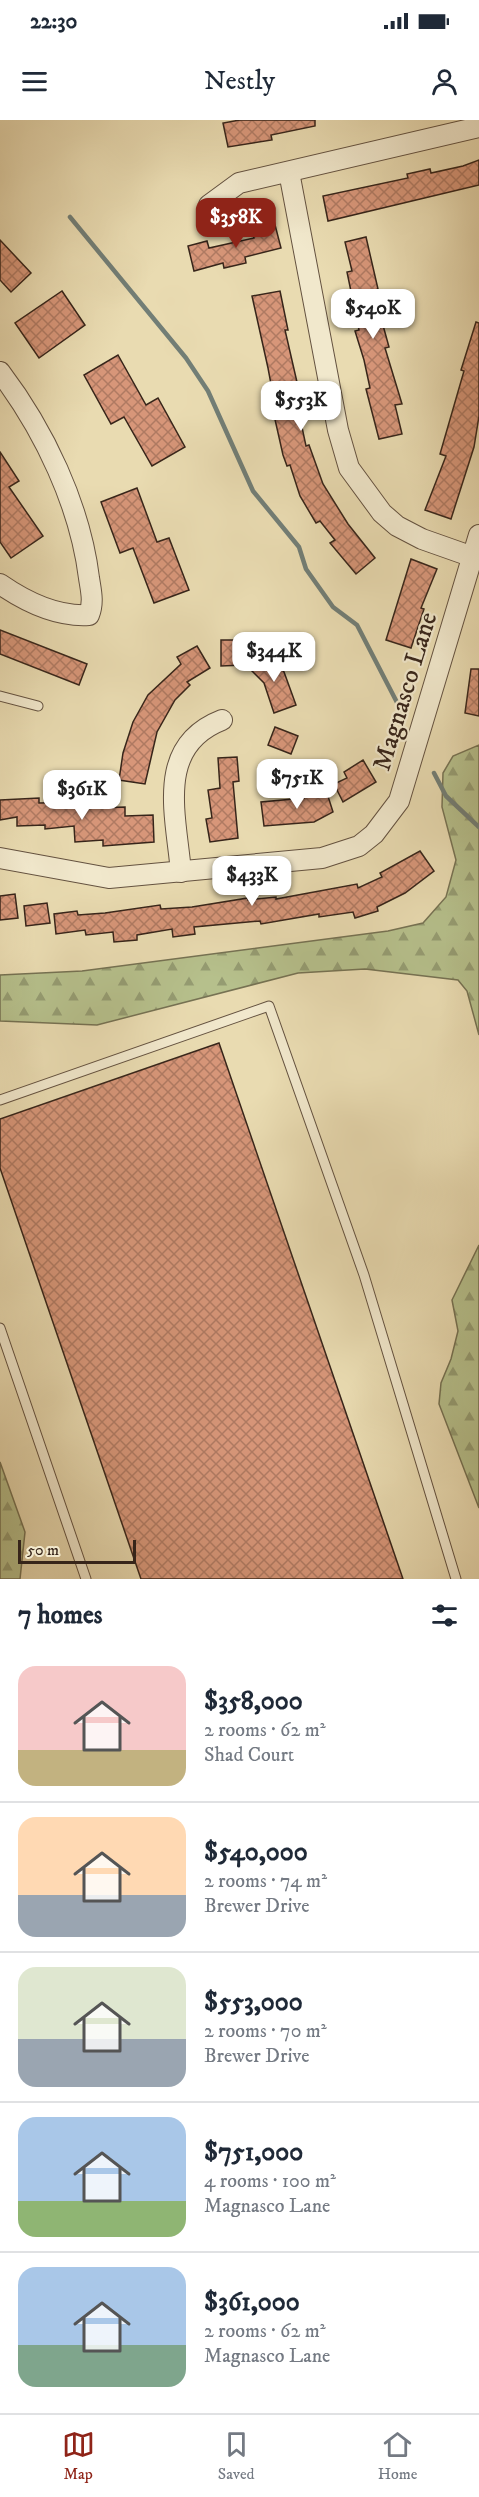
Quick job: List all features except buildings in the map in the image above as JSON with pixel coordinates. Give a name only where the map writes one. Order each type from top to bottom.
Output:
[{"type":"street","points":[[209,205],[239,183],[479,126]]},
{"type":"street","points":[[289,172],[339,430],[349,468],[365,493],[397,526],[422,539],[473,557]]},
{"type":"street","points":[[0,372],[42,439],[63,483],[87,561],[93,605],[89,615],[74,616],[29,602],[0,584]]},
{"type":"street","name":"Magnasco Lane","points":[[0,858],[109,878],[322,858],[359,846],[374,834],[399,801],[479,535]]},
{"type":"street","points":[[181,872],[174,794],[175,769],[185,745],[206,726],[222,720]]},
{"type":"lane","points":[[0,696],[38,706]]},
{"type":"lane","points":[[0,1100],[269,1006],[364,1275],[456,1579]]},
{"type":"lane","points":[[0,1328],[86,1579]]},
{"type":"green space","points":[[479,745],[479,1035],[467,991],[458,980],[365,969],[298,973],[97,1025],[0,1021],[0,975],[82,971],[388,931],[423,923],[446,897],[456,860],[442,807],[443,773],[453,756]]},
{"type":"green space","points":[[479,1245],[479,1508],[439,1404],[441,1383],[451,1359],[458,1331],[452,1300]]},
{"type":"green space","points":[[0,1462],[25,1532],[20,1579],[0,1579]]},
{"type":"waterway","points":[[70,217],[186,358],[208,391],[253,491],[299,547],[306,569],[333,607],[357,625],[404,716]]},
{"type":"waterway","points":[[434,773],[446,796],[479,827]]}]
